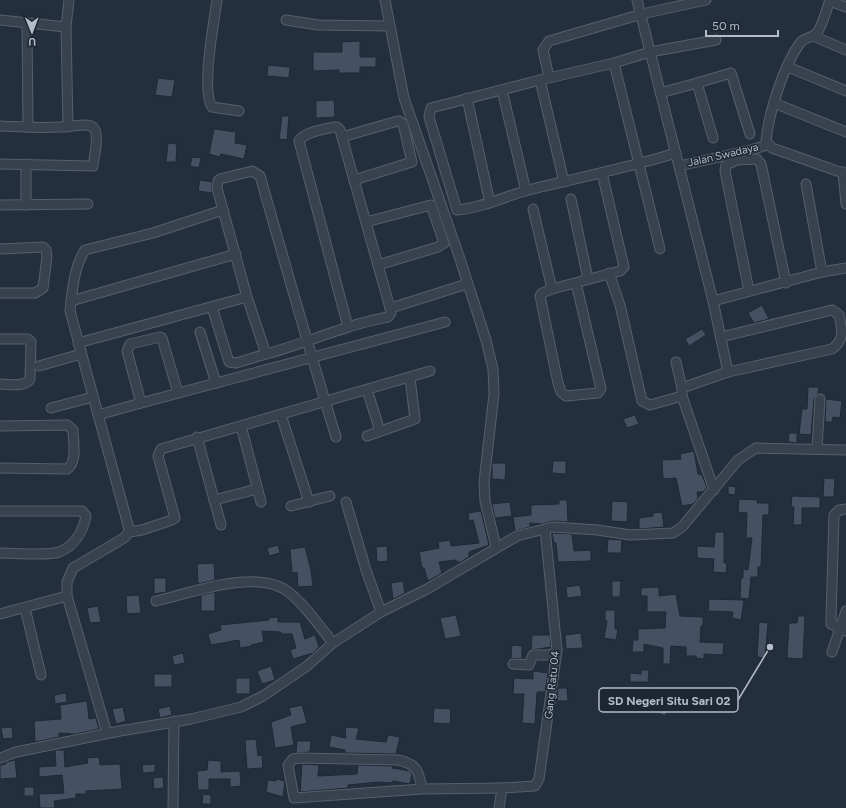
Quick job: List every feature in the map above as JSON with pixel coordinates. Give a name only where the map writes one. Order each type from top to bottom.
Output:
[{"type":"street","points":[[68,127],[66,26],[69,0]]},
{"type":"street","points":[[217,0],[207,83],[208,102],[212,107],[239,111]]},
{"type":"street","points":[[386,0],[404,98],[415,133],[425,155],[436,187],[486,340],[493,369],[494,394],[492,422],[484,482],[486,501],[496,546]]},
{"type":"street","points":[[637,0],[642,14],[660,93],[713,301],[728,372]]},
{"type":"street","points":[[564,182],[544,78],[544,50],[549,41],[642,14],[677,2],[706,0]]},
{"type":"street","points":[[846,7],[830,0],[819,30],[813,36],[801,42],[788,67],[774,103],[766,141],[767,145],[845,173],[846,204]]},
{"type":"street","points":[[0,20],[66,26]]},
{"type":"street","points":[[286,20],[318,25],[390,26]]},
{"type":"street","points":[[26,23],[28,127]]},
{"type":"street","points":[[813,36],[846,50]]},
{"type":"street","points":[[676,153],[640,164],[526,191],[490,203],[459,210],[455,209],[429,117],[431,108],[468,98],[544,78],[614,63],[650,52],[716,40]]},
{"type":"street","points":[[614,63],[660,249]]},
{"type":"street","points":[[788,67],[846,91]]},
{"type":"street","points":[[660,93],[697,84],[730,73],[750,134]]},
{"type":"street","points":[[697,84],[713,138]]},
{"type":"street","points":[[502,90],[526,191]]},
{"type":"street","points":[[468,98],[490,203]]},
{"type":"street","points":[[774,103],[846,132]]},
{"type":"street","points":[[342,137],[394,122],[399,121],[403,124],[412,162],[354,180]]},
{"type":"street","points":[[0,126],[68,127],[87,125],[93,126],[96,142],[93,166],[0,164]]},
{"type":"street","points":[[212,307],[229,362],[236,363],[348,327],[388,317],[392,313],[340,130],[337,127],[310,134],[301,138],[299,141],[348,327]]},
{"type":"street","name":"Jalan Swadaya","points":[[679,166],[767,145]]},
{"type":"street","points":[[749,291],[725,171],[726,165],[737,160],[757,159],[761,164],[786,283]]},
{"type":"street","points":[[26,164],[26,205]]},
{"type":"street","points":[[266,354],[247,297],[217,188],[220,178],[252,171],[257,172],[260,176],[336,437]]},
{"type":"street","points":[[576,283],[601,389],[598,393],[566,396],[561,392],[540,296],[542,293],[552,289],[623,269],[624,264],[602,173]]},
{"type":"street","points":[[806,184],[822,272]]},
{"type":"street","points":[[571,199],[588,279]]},
{"type":"street","points":[[0,205],[88,204]]},
{"type":"street","points":[[366,222],[426,205],[431,205],[444,243],[438,247],[378,265]]},
{"type":"street","points":[[533,209],[552,289]]},
{"type":"street","points":[[129,532],[70,311],[80,258],[85,250],[153,233],[223,210]]},
{"type":"street","points":[[0,249],[43,248],[46,250],[47,257],[43,288],[40,291],[35,293],[0,293]]},
{"type":"street","points":[[71,301],[236,254]]},
{"type":"street","points":[[713,301],[786,283],[822,272],[846,268]]},
{"type":"street","points":[[609,274],[620,305],[642,401],[650,405],[728,372],[832,348],[839,344],[842,328],[839,315],[832,310],[721,337]]},
{"type":"street","points":[[390,308],[467,284]]},
{"type":"street","points":[[78,343],[247,297]]},
{"type":"street","points":[[98,415],[140,402],[445,322]]},
{"type":"street","points":[[200,332],[216,383]]},
{"type":"street","points":[[140,402],[127,351],[130,344],[160,337],[162,338],[178,393]]},
{"type":"street","points":[[0,339],[28,339],[31,342],[30,379],[28,382],[24,384],[0,384]]},
{"type":"street","points":[[39,366],[81,354]]},
{"type":"street","points":[[676,362],[682,392],[714,490]]},
{"type":"street","points":[[107,733],[67,596],[67,582],[73,568],[124,538],[129,532],[142,530],[175,518],[158,452],[161,449],[197,437],[281,415],[430,371]]},
{"type":"street","points":[[367,436],[415,419],[410,378]]},
{"type":"street","points":[[369,396],[380,431]]},
{"type":"street","points":[[51,408],[93,397]]},
{"type":"street","points":[[817,449],[820,399]]},
{"type":"street","points":[[281,415],[309,502]]},
{"type":"street","points":[[0,426],[67,425],[73,430],[74,460],[71,466],[67,469],[0,468]]},
{"type":"street","points":[[241,426],[261,502]]},
{"type":"street","points":[[197,437],[221,525]]},
{"type":"street","points":[[0,758],[16,752],[107,733],[205,716],[241,707],[263,696],[333,644],[381,612],[427,589],[496,546],[517,536],[545,529],[572,527],[630,535],[674,533],[682,528],[738,460],[756,448],[846,450]]},
{"type":"street","points":[[214,500],[257,489]]},
{"type":"street","points":[[291,506],[330,496]]},
{"type":"street","points":[[346,502],[366,570],[381,612]]},
{"type":"street","points":[[842,629],[831,624],[834,515],[839,510],[846,509]]},
{"type":"street","points":[[0,511],[82,511],[86,516],[84,527],[77,538],[59,553],[0,553]]},
{"type":"street","name":"Gang Ratu 04","points":[[502,788],[531,787],[538,783],[554,681],[557,650],[545,529]]},
{"type":"street","points":[[156,601],[242,581],[272,584],[290,594],[314,618],[333,644]]},
{"type":"street","points":[[0,614],[67,596]]},
{"type":"street","points":[[25,608],[41,675]]},
{"type":"street","points":[[832,652],[842,629],[846,610]]},
{"type":"street","points":[[513,664],[529,665],[533,655],[551,655],[557,650]]},
{"type":"street","points":[[172,808],[174,721]]},
{"type":"street","points":[[422,789],[418,771],[413,765],[398,760],[300,758],[294,759],[288,765],[294,798],[422,789],[502,788],[499,808]]},
{"type":"building","points":[[360,41],[360,57],[376,57],[376,67],[360,67],[360,73],[339,73],[339,70],[313,71],[313,52],[342,52],[342,42]]},
{"type":"building","points":[[268,65],[290,67],[289,78],[267,76]]},
{"type":"building","points":[[158,78],[175,80],[172,97],[155,95]]},
{"type":"building","points":[[334,100],[335,117],[316,118],[316,101]]},
{"type":"building","points":[[282,116],[289,116],[287,140],[279,139]]},
{"type":"building","points":[[214,129],[236,132],[235,143],[247,145],[244,159],[221,154],[220,157],[209,154]]},
{"type":"building","points":[[168,143],[177,144],[176,162],[166,162]]},
{"type":"building","points":[[192,157],[201,158],[199,168],[190,166]]},
{"type":"building","points":[[200,180],[212,182],[212,193],[198,191]]},
{"type":"building","points":[[762,305],[769,319],[754,323],[748,313]]},
{"type":"building","points":[[702,329],[706,335],[689,346],[685,339]]},
{"type":"building","points":[[808,387],[819,387],[818,393],[814,399],[811,435],[799,434],[802,409],[807,409]]},
{"type":"building","points":[[826,399],[842,401],[840,418],[833,417],[832,422],[825,422]]},
{"type":"building","points":[[635,415],[639,424],[627,428],[623,419]]},
{"type":"building","points":[[789,433],[797,433],[797,443],[788,442]]},
{"type":"building","points":[[694,451],[698,474],[702,475],[707,488],[703,492],[697,492],[698,499],[693,504],[682,506],[676,478],[663,479],[662,460],[681,459],[680,454]]},
{"type":"building","points":[[553,461],[566,461],[566,474],[552,473]]},
{"type":"building","points":[[492,463],[506,463],[505,480],[492,479]]},
{"type":"building","points":[[824,478],[835,479],[834,497],[823,497]]},
{"type":"building","points":[[728,486],[736,487],[735,495],[728,494]]},
{"type":"building","points":[[792,496],[820,497],[820,508],[802,508],[802,525],[793,525],[794,507],[791,507]]},
{"type":"building","points":[[739,499],[758,500],[757,503],[769,503],[769,515],[763,515],[761,567],[758,567],[758,577],[751,577],[749,599],[740,598],[741,577],[743,578],[743,569],[748,570],[752,538],[746,538],[747,513],[738,512]]},
{"type":"building","points":[[559,500],[567,500],[568,522],[553,521],[542,524],[530,523],[530,527],[515,531],[513,517],[531,515],[531,505],[559,504]]},
{"type":"building","points":[[612,501],[628,502],[627,522],[611,521]]},
{"type":"building","points":[[510,502],[512,516],[495,518],[492,504]]},
{"type":"building","points":[[481,511],[489,545],[469,552],[469,557],[461,562],[456,562],[456,560],[439,562],[442,573],[428,581],[424,568],[422,568],[419,552],[439,548],[438,542],[450,540],[451,546],[479,543],[473,520],[469,521],[468,513]]},
{"type":"building","points":[[662,512],[664,527],[639,529],[639,518],[653,516],[653,513]]},
{"type":"building","points":[[715,532],[724,532],[724,563],[727,563],[726,573],[713,572],[714,559],[697,558],[697,546],[714,547]]},
{"type":"building","points":[[552,533],[572,534],[574,551],[591,550],[591,561],[558,562],[556,543],[554,543]]},
{"type":"building","points":[[608,539],[622,540],[621,553],[607,553]]},
{"type":"building","points":[[278,545],[280,553],[269,556],[267,548]]},
{"type":"building","points":[[387,546],[388,561],[377,562],[376,547]]},
{"type":"building","points":[[305,547],[311,570],[313,586],[298,587],[297,572],[292,573],[290,549]]},
{"type":"building","points":[[214,563],[215,580],[198,584],[197,564]]},
{"type":"building","points":[[154,578],[166,578],[166,592],[154,594]]},
{"type":"building","points":[[403,581],[405,593],[393,599],[391,583]]},
{"type":"building","points":[[612,581],[621,581],[620,597],[612,597]]},
{"type":"building","points":[[580,585],[582,596],[567,598],[566,587]]},
{"type":"building","points":[[659,587],[659,596],[676,594],[680,616],[703,617],[700,642],[724,643],[723,655],[704,654],[704,659],[696,658],[696,656],[686,656],[686,647],[671,646],[670,664],[663,664],[663,648],[644,644],[644,652],[632,652],[633,640],[638,640],[638,629],[665,628],[666,612],[647,612],[647,596],[641,596],[641,588]]},
{"type":"building","points":[[215,592],[215,611],[201,611],[201,595]]},
{"type":"building","points":[[139,595],[141,613],[127,614],[126,596]]},
{"type":"building","points":[[709,599],[744,600],[741,620],[732,618],[733,612],[708,611]]},
{"type":"building","points":[[98,606],[101,622],[90,623],[87,608]]},
{"type":"building","points":[[605,610],[615,610],[615,629],[618,629],[616,640],[604,638],[607,621],[605,621]]},
{"type":"building","points":[[456,615],[461,636],[445,639],[440,618]]},
{"type":"building","points":[[798,616],[805,616],[803,659],[787,658],[789,623],[797,623]]},
{"type":"building","points":[[278,617],[278,622],[300,622],[305,639],[315,635],[319,647],[313,653],[293,659],[290,650],[296,648],[292,634],[262,631],[264,642],[251,645],[252,646],[240,648],[239,640],[211,645],[208,634],[221,630],[220,625],[269,620],[269,618]]},
{"type":"building","points":[[759,622],[768,623],[765,658],[757,657]]},
{"type":"building","points":[[581,633],[583,648],[566,649],[565,635]]},
{"type":"building","points":[[532,635],[550,635],[551,647],[531,650]]},
{"type":"building","points":[[512,645],[522,646],[522,659],[511,658]]},
{"type":"building","points":[[183,653],[185,663],[174,665],[172,656]]},
{"type":"building","points":[[271,666],[275,680],[262,684],[257,671]]},
{"type":"building","points":[[641,670],[649,670],[648,682],[630,682],[630,673],[641,674]]},
{"type":"building","points":[[533,671],[548,673],[545,692],[537,692],[535,724],[522,723],[524,694],[513,694],[514,678],[533,679]]},
{"type":"building","points":[[154,674],[172,674],[172,687],[154,687]]},
{"type":"building","points":[[236,678],[250,678],[250,694],[236,694]]},
{"type":"building","points":[[558,688],[567,688],[568,701],[557,701]]},
{"type":"building","points":[[66,693],[67,702],[55,704],[54,695]]},
{"type":"building","points":[[87,701],[89,719],[96,718],[99,729],[76,734],[59,733],[59,737],[35,742],[34,721],[61,719],[60,705]]},
{"type":"building","points":[[302,705],[307,723],[291,727],[294,745],[275,748],[271,722],[291,715],[289,708]]},
{"type":"building","points":[[170,706],[172,715],[160,718],[158,709]]},
{"type":"building","points":[[660,706],[668,709],[665,716],[658,713]]},
{"type":"building","points":[[123,707],[126,721],[116,724],[112,709]]},
{"type":"building","points":[[434,708],[451,709],[450,724],[433,723]]},
{"type":"building","points":[[12,727],[13,738],[3,739],[1,728]]},
{"type":"building","points":[[345,727],[359,728],[356,739],[386,742],[388,735],[400,737],[396,754],[345,753],[345,750],[329,747],[331,735],[346,738]]},
{"type":"building","points":[[256,739],[258,756],[262,755],[263,768],[247,769],[245,740]]},
{"type":"building","points":[[297,741],[311,741],[310,752],[296,753]]},
{"type":"building","points":[[55,750],[64,750],[65,767],[88,763],[87,758],[99,757],[100,765],[120,764],[122,789],[86,791],[86,794],[76,794],[76,798],[54,801],[55,808],[40,808],[39,794],[64,793],[62,775],[39,777],[39,767],[56,766]]},
{"type":"building","points":[[15,760],[17,778],[0,779],[0,765]]},
{"type":"building","points":[[208,760],[221,761],[221,772],[240,771],[241,786],[230,787],[230,779],[209,779],[209,790],[198,790],[197,771],[207,770]]},
{"type":"building","points":[[155,764],[155,772],[143,773],[142,765]]},
{"type":"building","points":[[302,764],[319,765],[318,776],[357,774],[358,765],[393,766],[392,768],[410,771],[412,774],[410,784],[393,781],[392,783],[378,782],[348,785],[348,788],[300,792]]},
{"type":"building","points":[[163,777],[164,788],[154,789],[153,778]]},
{"type":"building","points":[[276,779],[285,781],[283,797],[266,792],[268,780],[276,781]]},
{"type":"building","points":[[24,787],[34,787],[34,796],[24,796]]},
{"type":"building","points":[[203,794],[211,795],[211,804],[202,804]]},
{"type":"place","name":"SD Negeri Situ Sari 02","points":[[770,647]]}]
